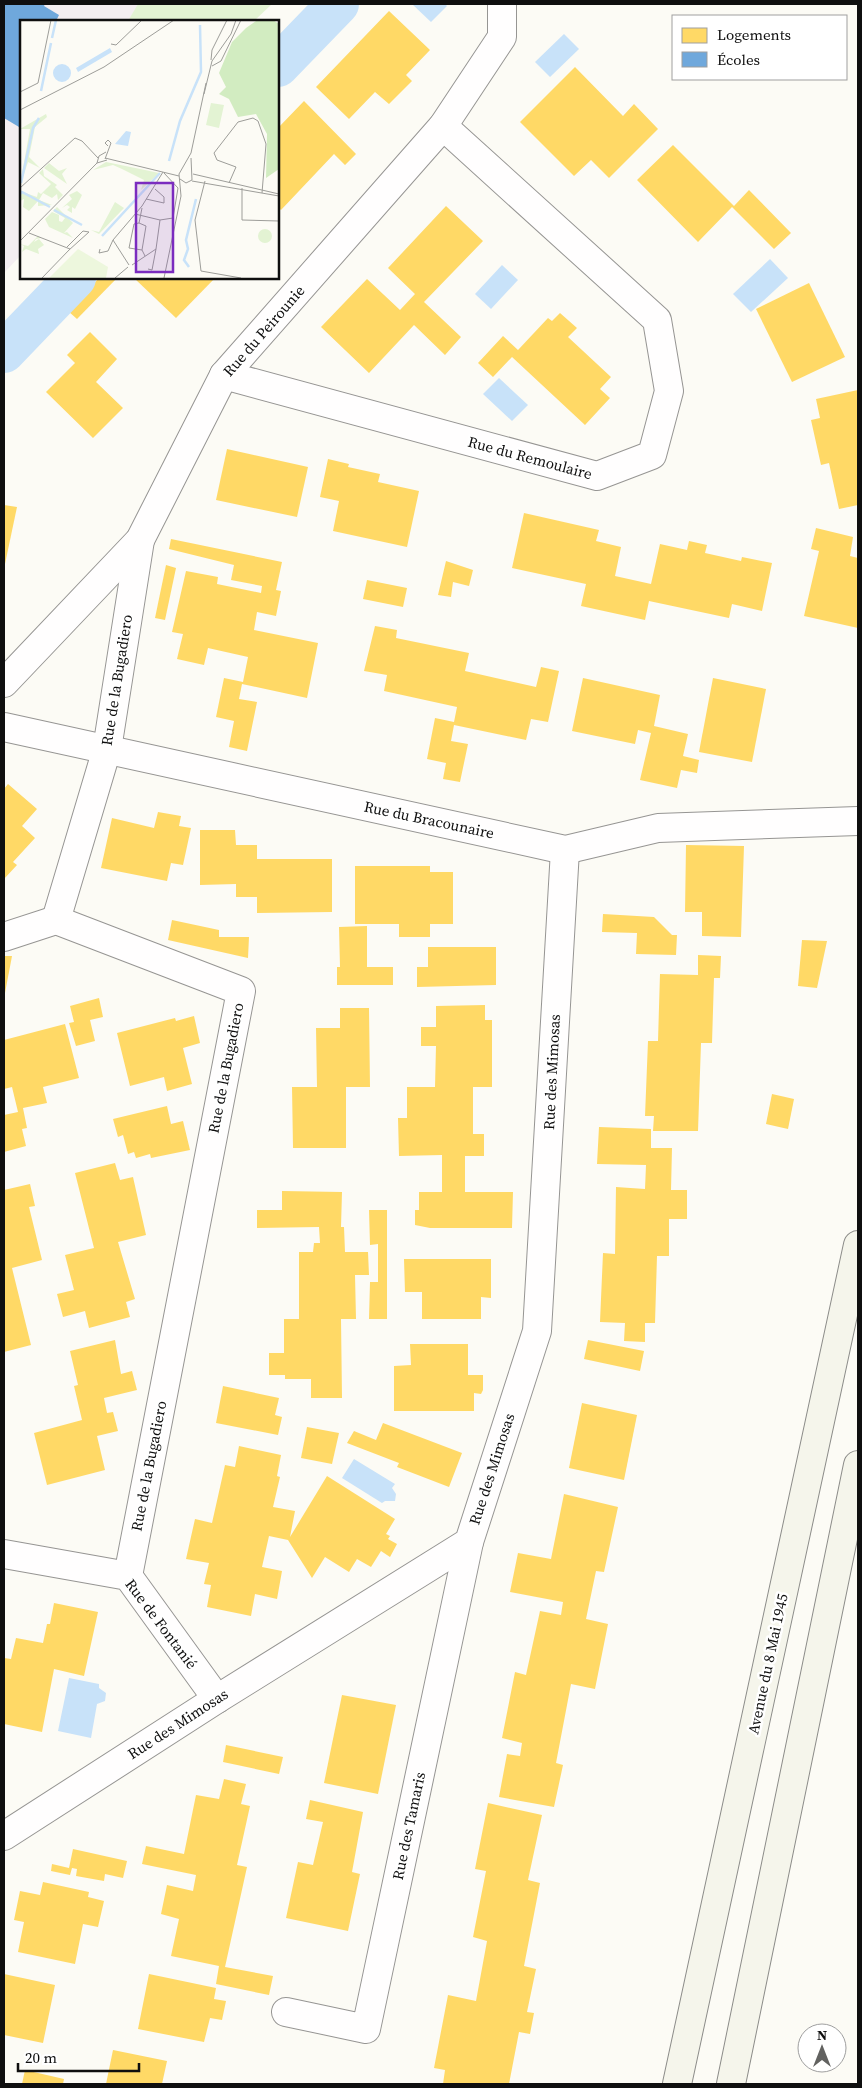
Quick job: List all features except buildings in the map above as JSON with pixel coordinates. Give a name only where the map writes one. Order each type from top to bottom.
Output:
[{"type":"main road","name":"Avenue du 8 Mai 1945","points":[[677,2084],[858,1245]]},
{"type":"main road","points":[[731,2084],[858,1466]]},
{"type":"street","name":"Rue du Peirounie","points":[[4,683],[140,540],[224,376],[443,126],[502,37],[502,4]]},
{"type":"street","name":"Rue du Remoulaire","points":[[224,376],[597,476],[652,455],[669,391],[657,320],[443,126]]},
{"type":"street","name":"Rue de la Bugadiero","points":[[128,1576],[241,991],[56,920],[107,749],[140,540]]},
{"type":"street","name":"Rue du Bracounaire","points":[[4,727],[565,850],[658,828],[858,821]]},
{"type":"street","name":"Rue des Mimosas","points":[[4,1836],[217,1699],[469,1542],[536,1332],[565,850]]},
{"type":"street","points":[[4,937],[56,920]]},
{"type":"street","name":"Rue des Tamaris","points":[[286,2012],[366,2029],[469,1542]]},
{"type":"street","name":"Rue de Fontanié","points":[[4,1554],[128,1576],[217,1699]]},
{"type":"shaded area","points":[[4,4],[261,4],[245,20],[20,20],[20,256],[4,273]]},
{"type":"green space","points":[[138,4],[272,4],[255,20],[129,20]]},
{"type":"water","points":[[412,4],[445,4],[447,6],[431,22]]},
{"type":"water","points":[[564,34],[579,49],[550,77],[535,62]]},
{"type":"water","points":[[770,259],[788,278],[751,312],[733,294]]},
{"type":"water","points":[[502,265],[518,280],[491,309],[475,294]]},
{"type":"water","points":[[499,378],[528,405],[512,421],[483,394]]},
{"type":"water","points":[[354,1459],[395,1484],[392,1488],[396,1494],[395,1501],[385,1501],[382,1503],[342,1478]]},
{"type":"water","points":[[69,1678],[99,1684],[99,1688],[106,1693],[105,1701],[97,1704],[91,1738],[58,1731]]},
{"type":"waterway","points":[[279,65],[338,4]]},
{"type":"waterway","points":[[4,352],[74,279]]}]
